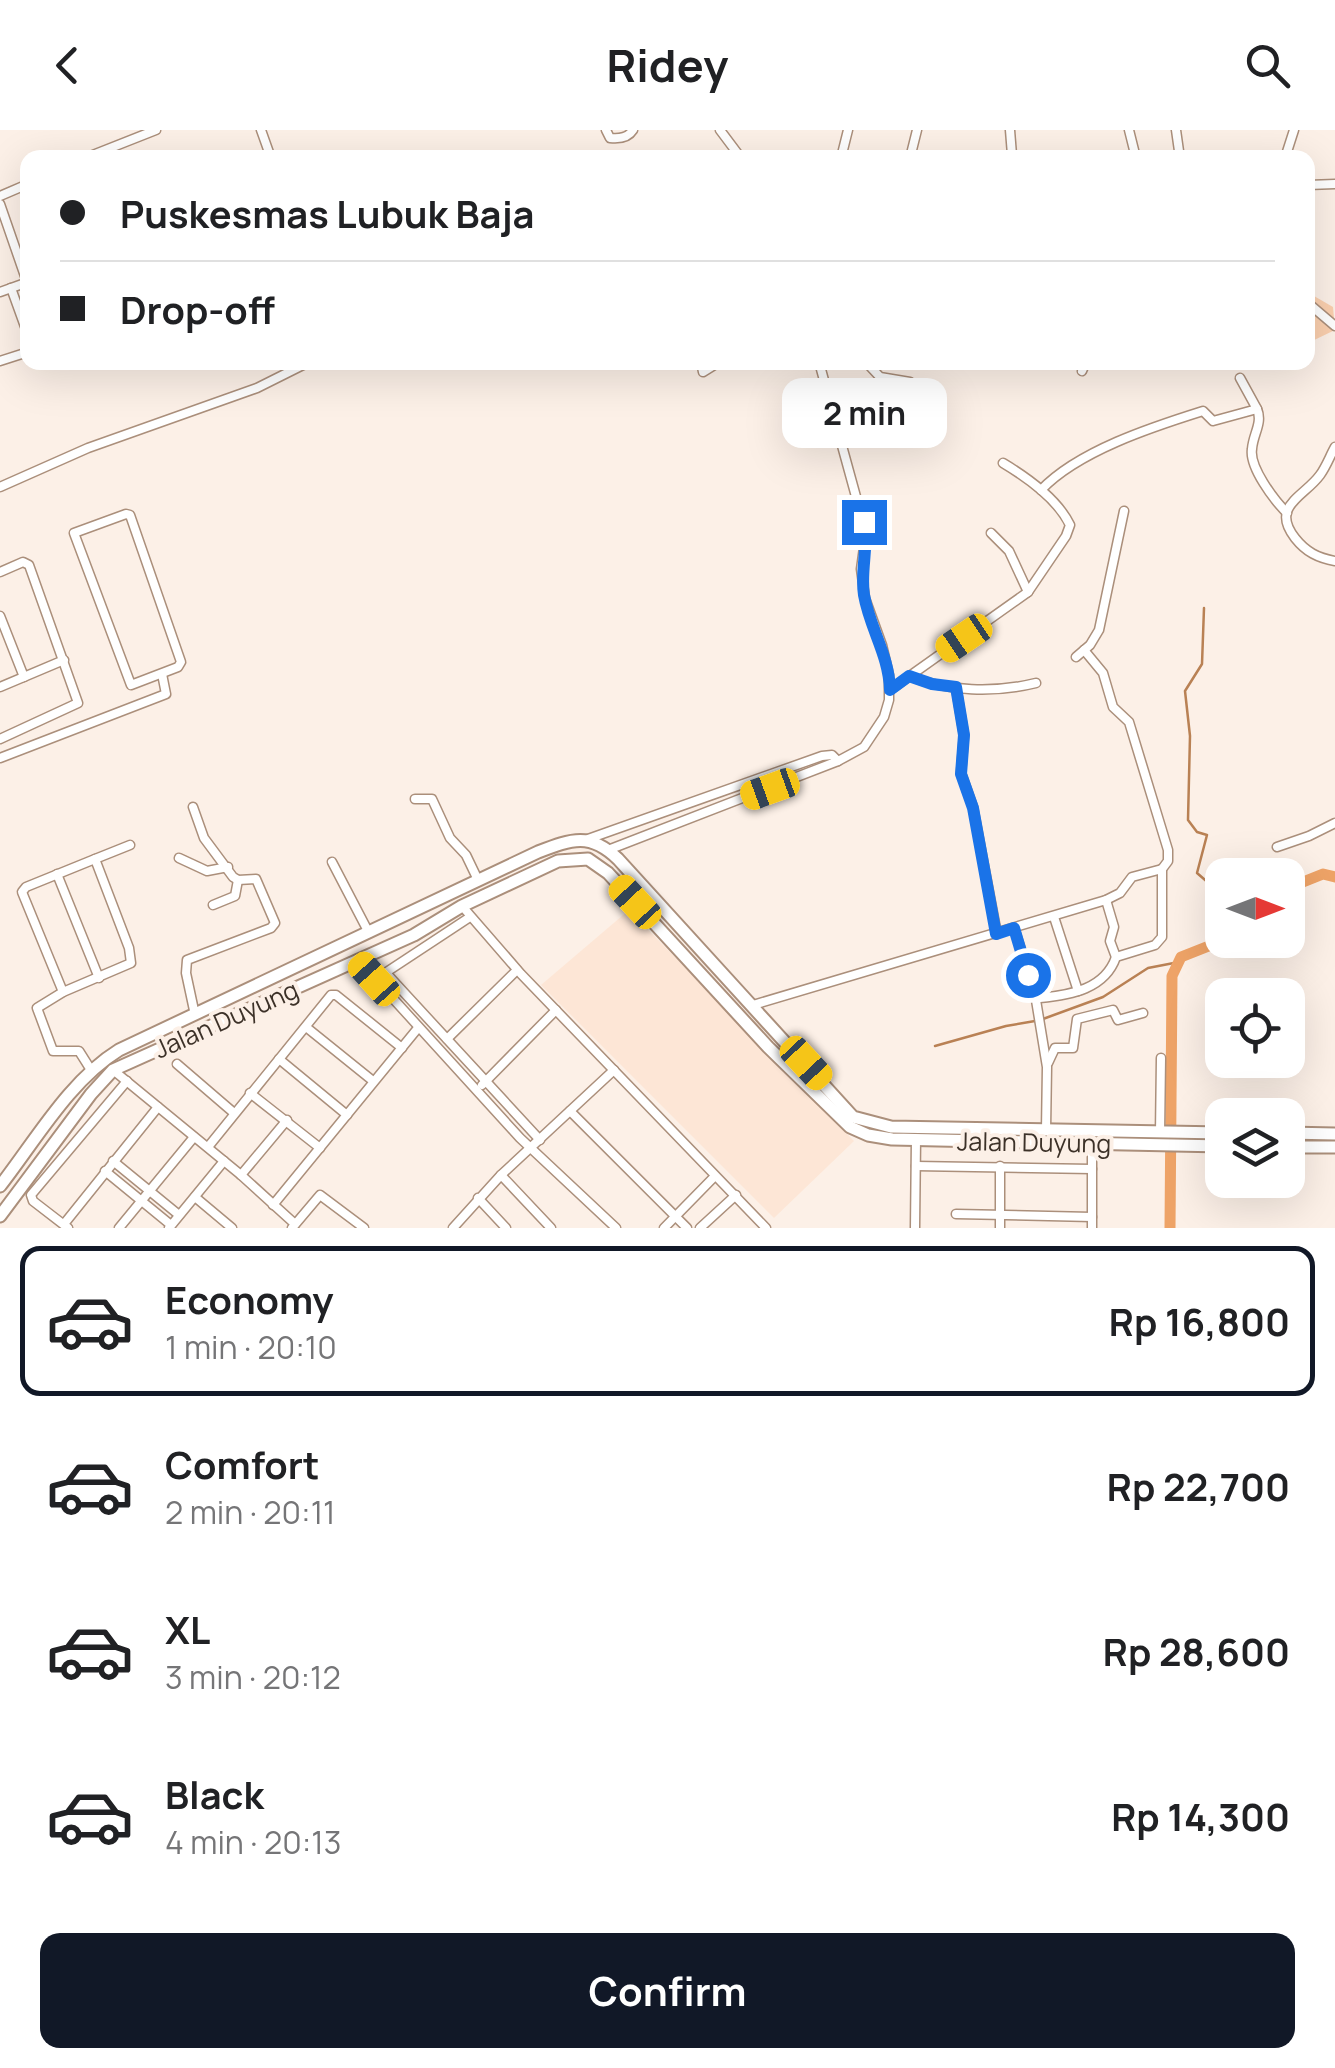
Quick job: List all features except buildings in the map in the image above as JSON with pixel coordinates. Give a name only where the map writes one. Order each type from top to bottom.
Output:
[{"type":"highway","name":"Jalan Duyung","points":[[0,1186],[91,1070],[119,1050],[538,852],[588,840],[608,850],[853,1116],[891,1127],[1092,1144],[1161,1137]]},
{"type":"highway","name":"Jalan Duyung","points":[[0,1216],[90,1094],[113,1070],[466,911],[558,862],[581,858],[591,860],[608,873],[765,1044],[850,1127],[884,1138],[1046,1131],[1205,1143]]},
{"type":"highway","points":[[418,909],[413,914],[414,922],[418,927],[428,926]]},
{"type":"highway","points":[[389,923],[404,927],[399,941]]},
{"type":"highway","points":[[748,1025],[756,1022],[755,1008]]},
{"type":"highway","points":[[765,1044],[766,1034],[777,1032]]},
{"type":"highway","points":[[1305,1133],[1335,1134]]},
{"type":"highway","name":"Jalan Duyung","points":[[1182,1139],[1205,1136]]},
{"type":"highway","points":[[1305,1147],[1335,1147]]},
{"type":"street","points":[[105,150],[156,130]]},
{"type":"street","points":[[606,130],[610,138],[616,138],[627,136],[632,130]]},
{"type":"street","points":[[720,130],[735,150]]},
{"type":"street","points":[[0,204],[20,262]]},
{"type":"street","points":[[0,292],[20,285]]},
{"type":"street","points":[[11,288],[20,313]]},
{"type":"street","points":[[1315,308],[1335,326]]},
{"type":"street","points":[[0,488],[88,448],[256,388],[293,370]]},
{"type":"street","points":[[608,850],[838,761],[864,747],[884,717],[890,690],[882,645],[864,598],[866,533],[821,370]]},
{"type":"street","points":[[873,370],[880,378],[910,382]]},
{"type":"street","points":[[1240,378],[1260,417],[1252,462],[1269,494],[1286,513]]},
{"type":"street","points":[[1041,490],[1063,468],[1198,412],[1204,411],[1213,421],[1258,409]]},
{"type":"street","points":[[1335,447],[1320,476],[1291,502],[1286,513],[1286,524],[1300,545],[1335,561]]},
{"type":"street","points":[[890,690],[1028,592],[1070,526],[1041,490],[1003,463]]},
{"type":"street","points":[[1076,658],[1099,630],[1124,511]]},
{"type":"street","points":[[130,516],[180,662],[178,668],[150,679],[128,684],[74,537],[76,530],[130,516]]},
{"type":"street","points":[[991,533],[1009,551],[1028,592]]},
{"type":"street","points":[[0,572],[23,562],[30,565],[78,699],[76,707],[0,739]]},
{"type":"street","points":[[0,616],[24,677]]},
{"type":"street","points":[[1035,994],[1043,998],[1096,985],[1116,957],[1160,942],[1162,868],[1169,854],[1129,722],[1113,707],[1102,673],[1084,650]]},
{"type":"street","points":[[0,687],[64,660]]},
{"type":"street","points":[[162,674],[162,695]]},
{"type":"street","points":[[909,676],[956,687],[1003,689],[1036,683]]},
{"type":"street","points":[[150,679],[162,695]]},
{"type":"street","points":[[956,687],[964,735],[961,774],[973,808],[996,934]]},
{"type":"street","points":[[0,758],[162,695]]},
{"type":"street","points":[[588,840],[822,756],[832,755],[838,761]]},
{"type":"street","points":[[415,799],[432,799],[450,838],[466,855],[478,880]]},
{"type":"street","points":[[193,807],[204,838],[238,880],[235,896],[213,905]]},
{"type":"street","points":[[1277,847],[1335,823]]},
{"type":"street","points":[[63,992],[22,895],[26,886],[130,845]]},
{"type":"street","points":[[179,858],[207,871],[228,867]]},
{"type":"street","points":[[91,1070],[79,1051],[53,1050],[37,1012],[38,1004],[129,966],[131,958],[95,859]]},
{"type":"street","points":[[332,862],[369,933]]},
{"type":"street","points":[[755,1008],[1106,900],[1120,894],[1132,877],[1162,868]]},
{"type":"street","points":[[57,874],[99,978]]},
{"type":"street","points":[[195,1014],[187,960],[274,926],[275,919],[256,879],[238,880]]},
{"type":"street","points":[[1106,900],[1114,927],[1110,941],[1116,957]]},
{"type":"street","points":[[374,979],[466,911],[517,970],[766,1228]]},
{"type":"street","points":[[1054,917],[1078,990]]},
{"type":"street","points":[[1014,928],[1035,994],[1047,1067],[1046,1131]]},
{"type":"street","points":[[357,959],[530,1147],[616,1228]]},
{"type":"street","points":[[436,1046],[517,970]]},
{"type":"street","points":[[386,973],[540,1140]]},
{"type":"street","points":[[208,1147],[332,994],[402,1048]]},
{"type":"street","points":[[474,1087],[487,1083],[556,1010]]},
{"type":"street","points":[[1047,1067],[1053,1050],[1073,1048],[1076,1020],[1113,1010],[1118,1020],[1143,1013]]},
{"type":"street","points":[[306,1027],[374,1081]]},
{"type":"street","points":[[273,1205],[418,1028]]},
{"type":"street","points":[[1161,1058],[1161,1137]]},
{"type":"street","points":[[279,1059],[347,1115]]},
{"type":"street","points":[[177,1064],[234,1113]]},
{"type":"street","points":[[113,1070],[241,1175],[293,1226],[320,1195],[364,1228]]},
{"type":"street","points":[[453,1228],[500,1175],[614,1070]]},
{"type":"street","points":[[127,1081],[33,1190],[33,1200],[66,1226],[158,1106]]},
{"type":"street","points":[[250,1094],[320,1148]]},
{"type":"street","points":[[570,1111],[687,1228]]},
{"type":"street","points":[[241,1175],[287,1120]]},
{"type":"street","points":[[119,1228],[194,1137]]},
{"type":"street","points":[[916,1139],[916,1228]]},
{"type":"street","points":[[1092,1144],[1092,1228]]},
{"type":"street","points":[[113,1161],[179,1215]]},
{"type":"street","points":[[106,1171],[170,1226],[224,1161]]},
{"type":"street","points":[[916,1166],[1092,1169]]},
{"type":"street","points":[[1000,1166],[1000,1228]]},
{"type":"street","points":[[500,1175],[551,1228]]},
{"type":"street","points":[[664,1228],[715,1176]]},
{"type":"street","points":[[700,1228],[736,1195]]},
{"type":"street","points":[[195,1197],[229,1227]]},
{"type":"street","points":[[478,1198],[506,1228]]},
{"type":"street","points":[[956,1214],[1092,1217]]},
{"type":"street","points":[[342,1228],[350,1216]]},
{"type":"shaded area","points":[[1315,297],[1333,307],[1335,330],[1315,340]]},
{"type":"shaded area","points":[[629,910],[854,1141],[774,1218],[541,985]]},
{"type":"waterway","points":[[1204,608],[1202,664],[1185,691],[1190,736],[1188,820],[1197,832],[1207,835],[1197,873],[1205,880]]},
{"type":"waterway","points":[[1305,881],[1323,874],[1335,877]]},
{"type":"waterway","points":[[1170,1228],[1172,976],[1181,957],[1205,948]]},
{"type":"waterway","points":[[1043,1019],[1103,997],[1148,968],[1179,962]]},
{"type":"waterway","points":[[935,1046],[1035,1021]]},
{"type":"route","points":[[864,522],[864,598],[888,663],[890,690],[909,676],[956,687],[964,735],[961,774],[973,808],[996,934],[1014,928],[1028,975]]}]
